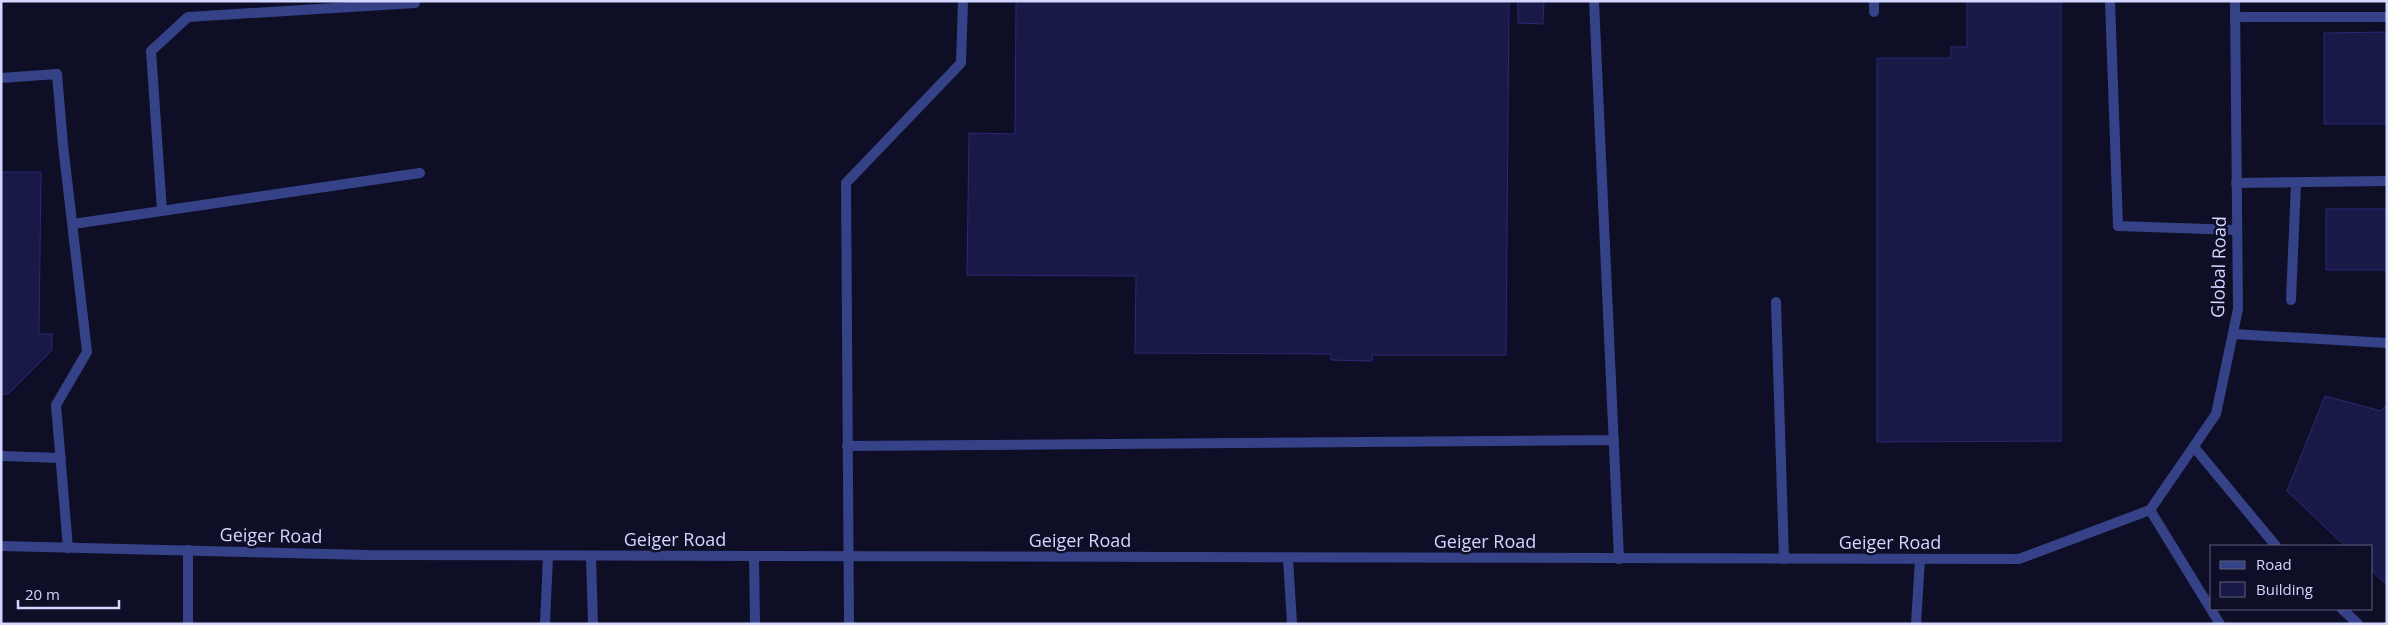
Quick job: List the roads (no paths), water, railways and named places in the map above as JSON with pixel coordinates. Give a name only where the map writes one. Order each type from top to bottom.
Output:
[{"type":"street","points":[[849,624],[847,556],[846,183],[961,63],[963,1]]},
{"type":"street","points":[[1594,1],[1620,559]]},
{"type":"street","points":[[2110,1],[2118,226],[2237,230]]},
{"type":"street","name":"Global Road","points":[[2150,510],[2216,414],[2238,309],[2235,1]]},
{"type":"street","points":[[162,211],[151,51],[188,17],[415,3]]},
{"type":"street","points":[[2235,17],[2387,17]]},
{"type":"street","points":[[1,78],[57,74],[62,145],[87,352],[56,405],[68,548]]},
{"type":"street","points":[[73,224],[420,173]]},
{"type":"street","points":[[2236,183],[2387,181]]},
{"type":"street","points":[[2291,300],[2296,183]]},
{"type":"street","points":[[1776,302],[1784,559]]},
{"type":"street","points":[[2233,334],[2387,343]]},
{"type":"street","points":[[847,446],[1614,440]]},
{"type":"street","points":[[2194,447],[2275,545]]},
{"type":"street","points":[[1,456],[61,458]]},
{"type":"street","points":[[2150,510],[2210,608]]},
{"type":"street","name":"Geiger Road","points":[[1,546],[367,555],[2019,559],[2150,510]]},
{"type":"street","points":[[188,550],[188,624]]},
{"type":"street","points":[[545,624],[548,556]]},
{"type":"street","points":[[591,556],[593,624]]},
{"type":"street","points":[[754,556],[755,624]]},
{"type":"street","points":[[1288,558],[1292,624]]},
{"type":"street","points":[[1916,624],[1920,559]]},
{"type":"street","points":[[2211,610],[2220,624]]},
{"type":"street","points":[[2343,610],[2358,624]]}]
